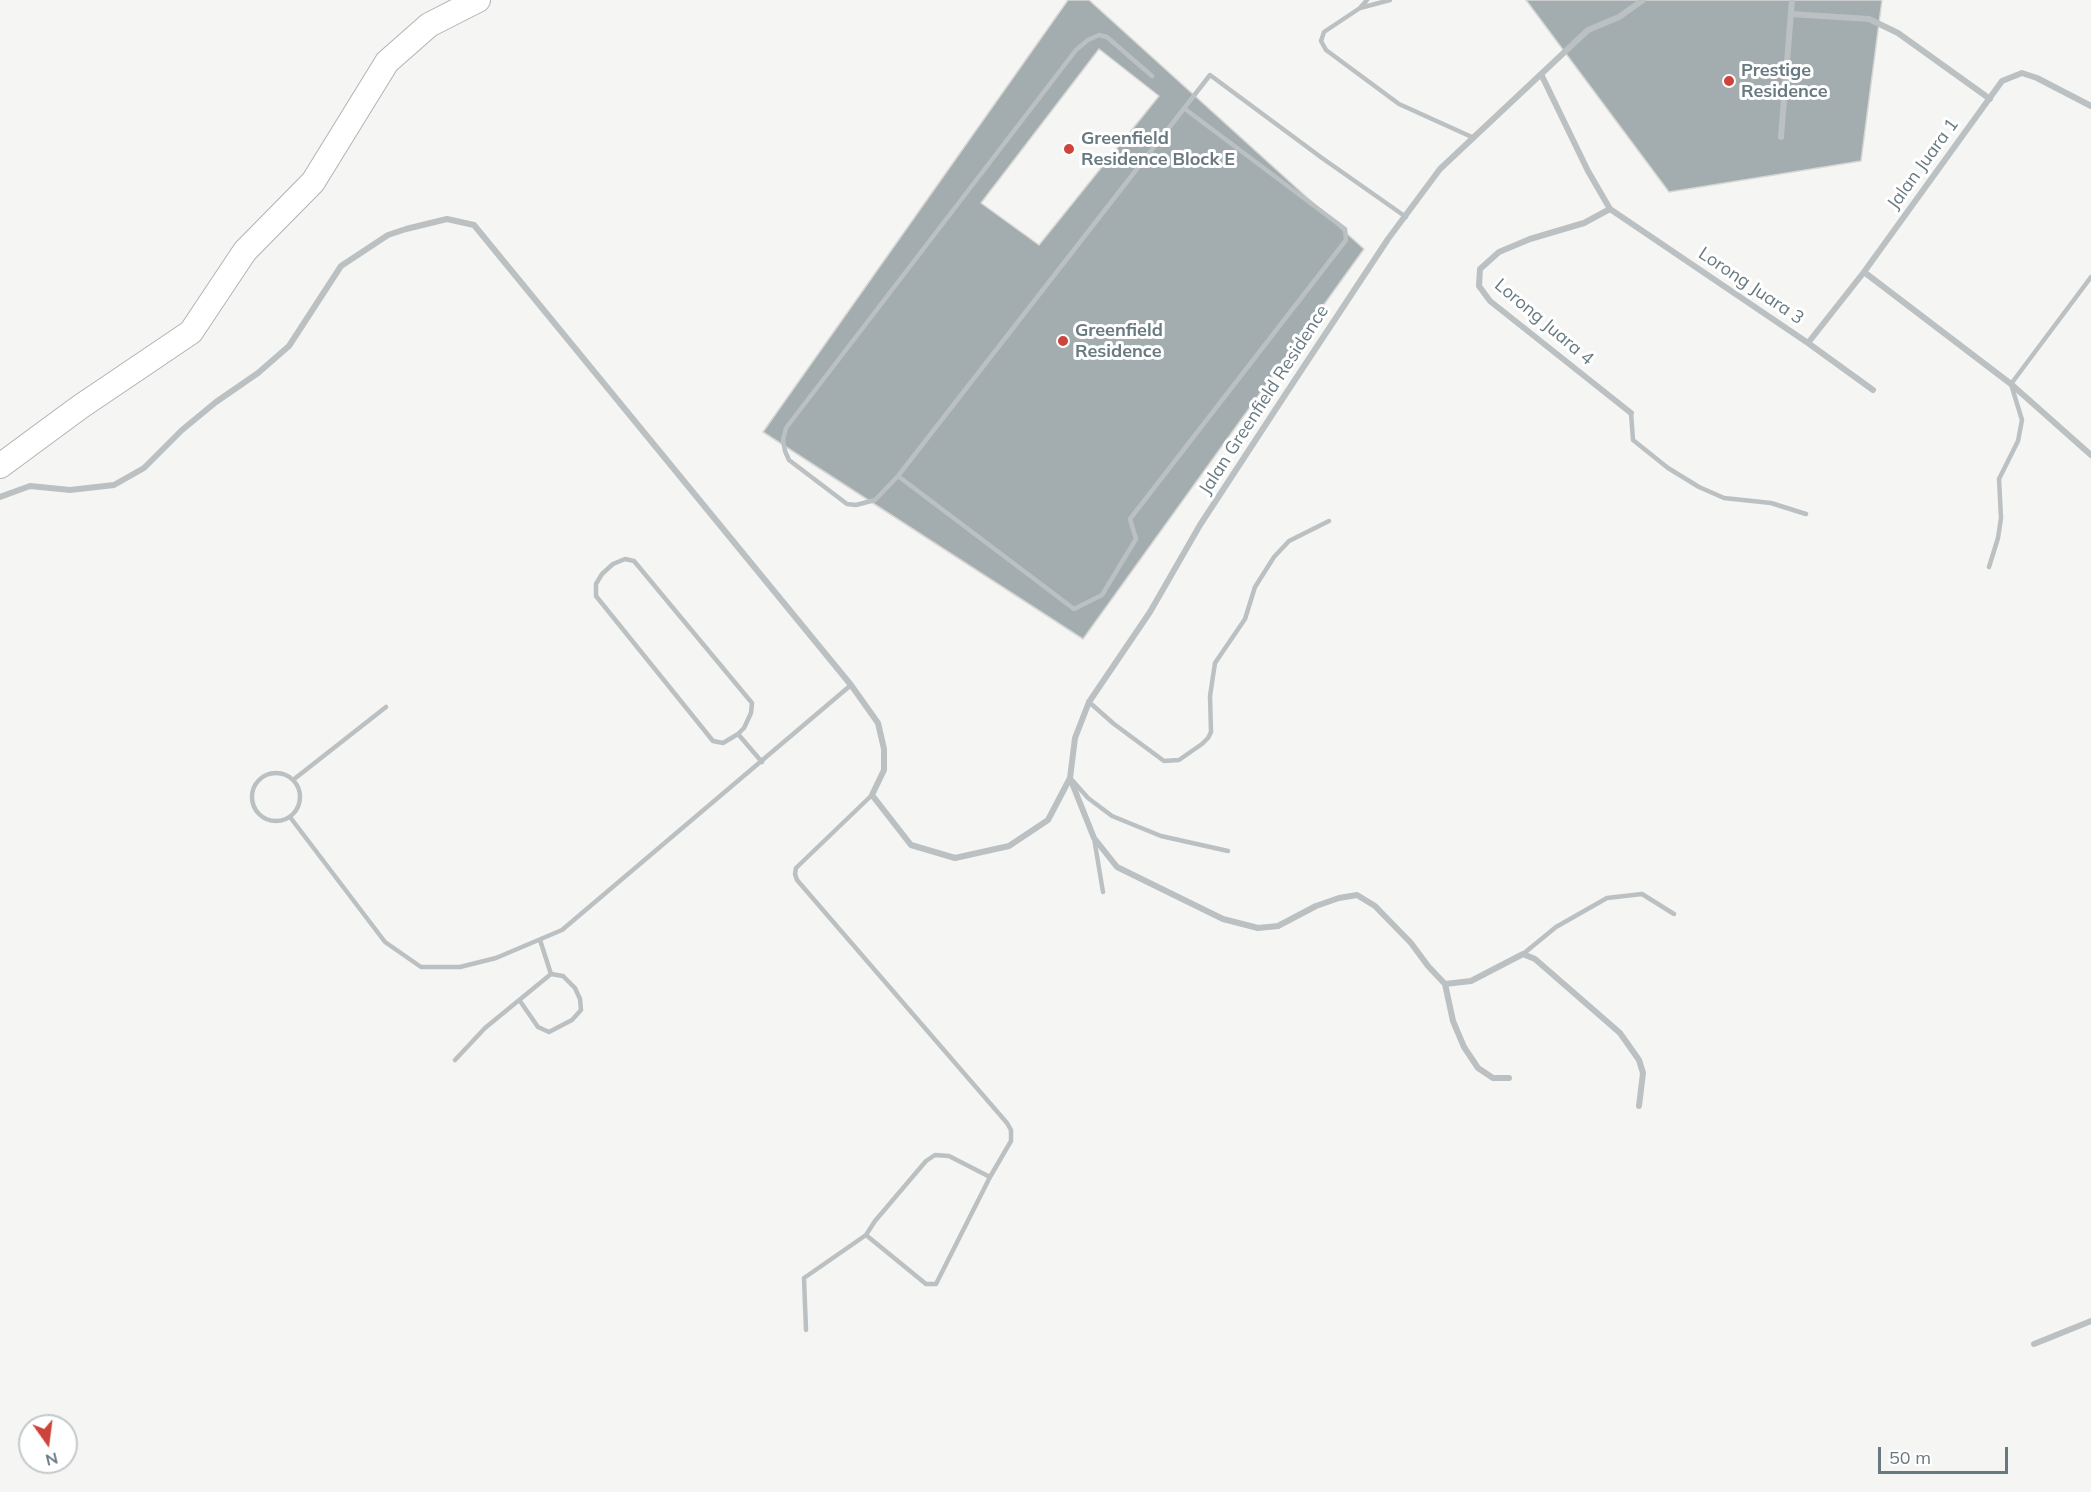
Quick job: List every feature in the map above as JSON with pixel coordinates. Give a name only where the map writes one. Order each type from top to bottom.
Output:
[{"type":"main road","points":[[0,466],[80,407],[191,332],[245,251],[313,182],[387,62],[429,25],[478,0]]},
{"type":"street","name":"Jalan Greenfield Residence","points":[[1070,778],[1076,738],[1089,702],[1150,612],[1200,525],[1388,239],[1440,169],[1541,74],[1588,30],[1619,17],[1643,0]]},
{"type":"street","points":[[1781,137],[1792,0]]},
{"type":"street","points":[[1791,14],[1869,19],[1898,33],[1990,99]]},
{"type":"street","name":"Jalan Juara 1","points":[[1808,343],[1864,272],[2002,81],[2022,73],[2037,78],[2091,106]]},
{"type":"street","points":[[1541,74],[1588,171],[1610,209]]},
{"type":"street","name":"Lorong Juara 3","points":[[1610,209],[1808,343],[1873,390]]},
{"type":"street","name":"Lorong Juara 4","points":[[1610,209],[1584,222],[1530,239],[1499,252],[1480,268],[1479,286],[1490,301],[1631,413]]},
{"type":"street","points":[[0,497],[30,486],[70,490],[114,485],[144,468],[182,430],[216,402],[258,373],[288,346],[341,266],[388,235],[406,229],[447,219],[474,225],[851,686],[878,723],[884,749],[884,770],[872,795],[911,845],[955,858],[1009,846],[1048,820],[1070,778]]},
{"type":"street","points":[[1864,272],[2011,384],[2091,454]]},
{"type":"street","points":[[1070,778],[1094,837],[1117,867],[1223,919],[1258,928],[1278,926],[1317,906],[1339,898],[1357,895],[1375,906],[1445,984],[1453,1021],[1464,1047],[1478,1068],[1493,1078],[1509,1078]]},
{"type":"street","points":[[1445,984],[1471,981],[1523,954],[1535,959],[1620,1033],[1639,1060],[1643,1073],[1639,1106]]},
{"type":"street","points":[[2034,1344],[2091,1321]]},
{"type":"lane","points":[[1360,8],[1366,0]]},
{"type":"lane","points":[[1390,0],[1360,8],[1324,32],[1321,40],[1326,50],[1400,104],[1474,138]]},
{"type":"lane","points":[[1152,76],[1107,37],[1099,35],[1088,40],[1076,50],[786,428],[783,440],[784,451],[789,460],[847,504],[856,505],[875,500],[898,476],[1210,75],[1406,217]]},
{"type":"lane","points":[[898,476],[1074,609],[1102,595],[1136,539],[1130,519],[1346,240],[1345,230],[1185,109]]},
{"type":"lane","points":[[1989,567],[1998,538],[2001,518],[1999,479],[2018,441],[2022,420],[2011,384],[2091,278]]},
{"type":"lane","points":[[1631,413],[1633,440],[1668,468],[1699,487],[1724,498],[1771,503],[1806,514]]},
{"type":"lane","points":[[1089,702],[1114,724],[1164,761],[1179,760],[1202,744],[1211,732],[1210,696],[1215,663],[1245,619],[1255,587],[1274,557],[1289,541],[1329,521]]},
{"type":"lane","points":[[626,559],[634,561],[752,703],[751,713],[744,728],[738,734],[723,742],[712,741],[596,596],[596,584],[602,574],[613,564],[626,559]]},
{"type":"lane","points":[[290,817],[385,942],[421,967],[460,967],[496,958],[562,930],[851,686]]},
{"type":"lane","points":[[293,780],[386,707]]},
{"type":"lane","points":[[738,734],[762,762]]},
{"type":"lane","points":[[281,774],[293,780],[300,792],[298,806],[290,817],[277,821],[264,819],[254,809],[251,796],[256,783],[267,775],[281,774]]},
{"type":"lane","points":[[1070,778],[1088,798],[1112,816],[1161,836],[1228,851]]},
{"type":"lane","points":[[866,1235],[927,1284],[936,1284],[990,1177],[1011,1142],[1011,1130],[1007,1124],[796,880],[796,868],[872,795]]},
{"type":"lane","points":[[1094,837],[1103,892]]},
{"type":"lane","points":[[1523,954],[1556,927],[1607,898],[1642,894],[1674,914]]},
{"type":"lane","points":[[540,940],[551,974]]},
{"type":"lane","points":[[455,1060],[485,1028],[551,974],[563,976],[575,988],[580,999],[581,1010],[572,1020],[549,1032],[538,1027],[520,1000]]},
{"type":"lane","points":[[806,1330],[804,1278],[866,1235],[875,1221],[926,1161],[935,1155],[949,1156],[990,1177]]},
{"type":"building","name":"Greenfield Residence","points":[[1068,0],[1089,0],[1364,249],[1083,639],[763,432]]},
{"type":"building","name":"Prestige Residence","points":[[1526,0],[1882,0],[1861,161],[1669,192]]},
{"type":"building","name":"Greenfield Residence Block E","points":[[1099,49],[1159,96],[1039,245],[981,203]]},
{"type":"place","name":"Prestige Residence","points":[[1729,81]]},
{"type":"place","name":"Greenfield Residence Block E","points":[[1069,149]]},
{"type":"place","name":"Greenfield Residence","points":[[1063,341]]}]
